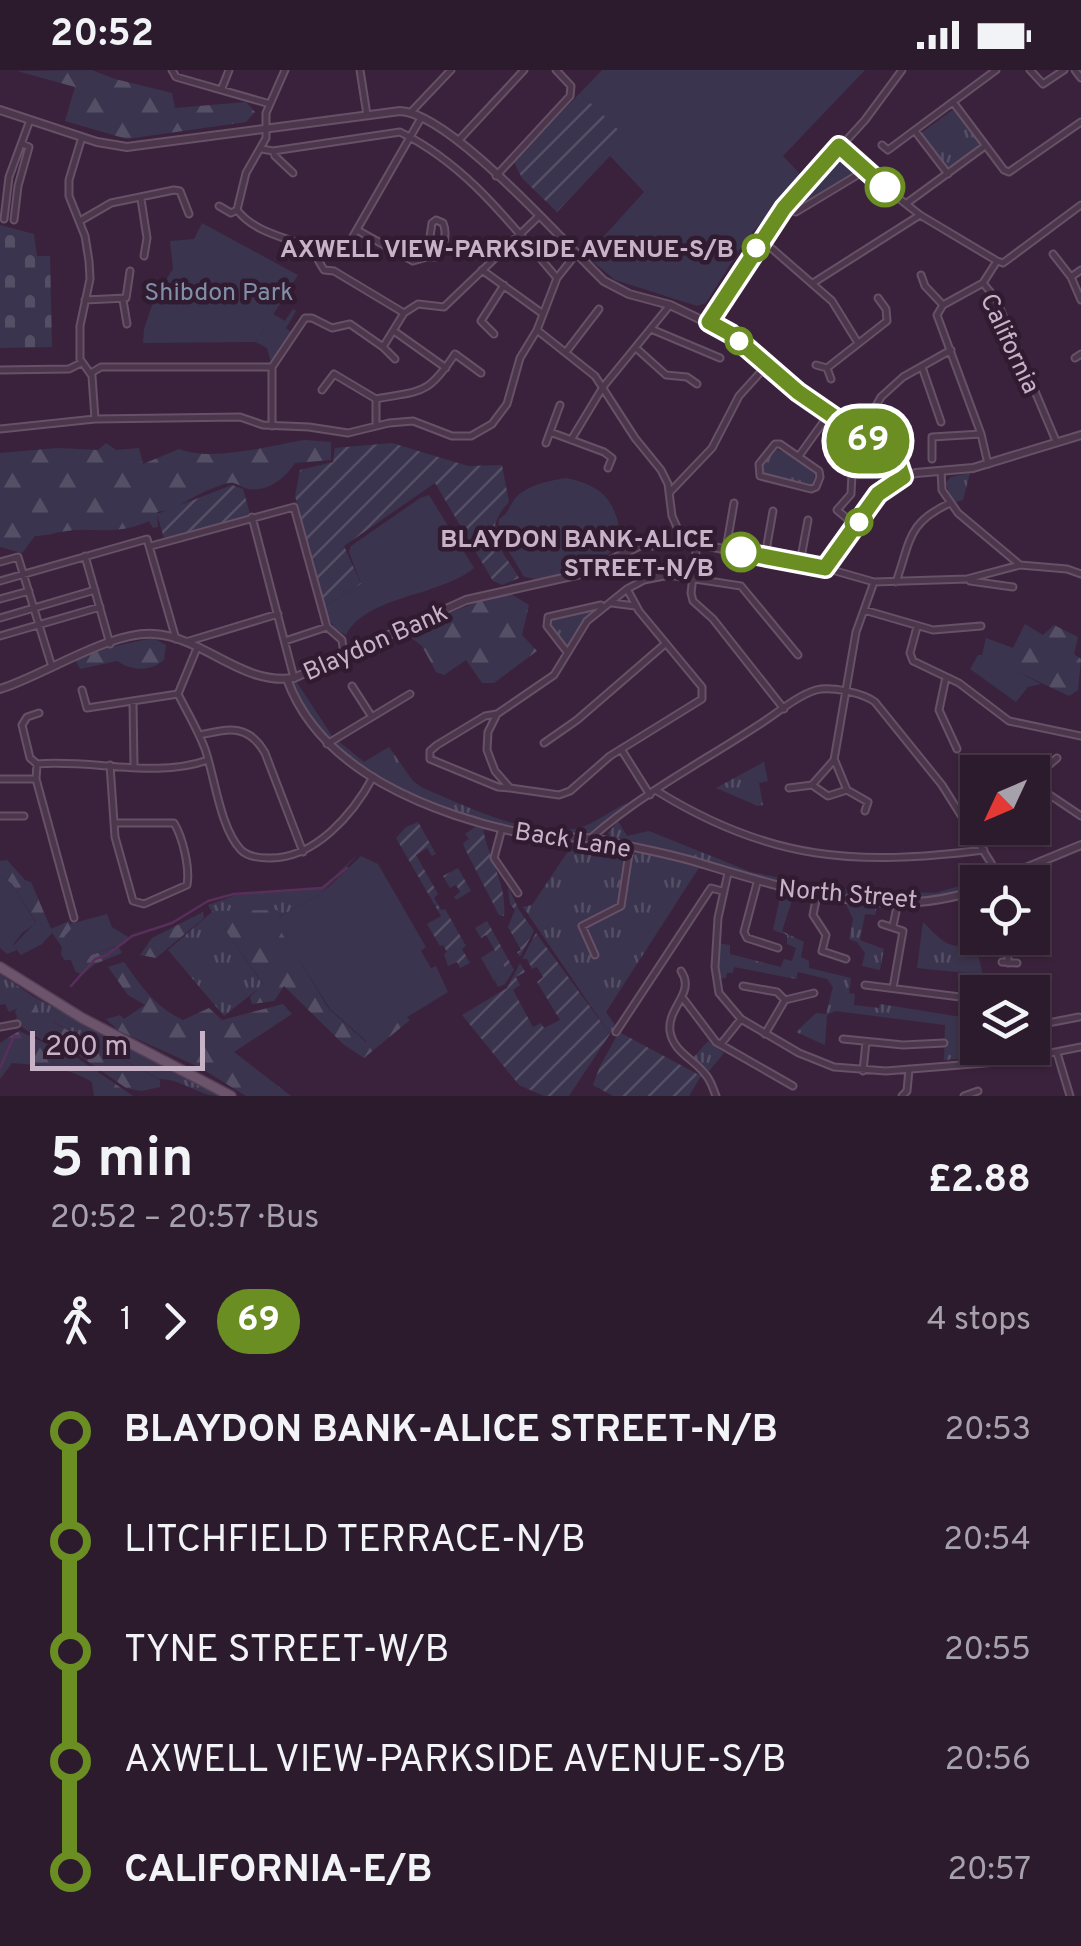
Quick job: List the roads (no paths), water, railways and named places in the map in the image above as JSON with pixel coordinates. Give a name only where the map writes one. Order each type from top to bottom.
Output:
[{"type":"main road","points":[[0,967],[82,1018],[230,1096]]},
{"type":"street","points":[[172,70],[176,77],[270,104]]},
{"type":"street","points":[[222,88],[228,70]]},
{"type":"street","points":[[218,206],[231,213],[237,210],[242,181],[262,149],[266,113],[285,70]]},
{"type":"street","points":[[360,70],[368,115]]},
{"type":"street","points":[[412,111],[451,70]]},
{"type":"street","points":[[458,140],[524,70]]},
{"type":"street","points":[[496,176],[570,96],[572,86],[556,70]]},
{"type":"street","points":[[709,322],[784,208],[888,92],[902,70]]},
{"type":"street","points":[[882,144],[888,150],[996,70]]},
{"type":"street","points":[[1030,70],[1042,84],[1064,70]]},
{"type":"street","points":[[1075,70],[1081,78]]},
{"type":"street","points":[[954,102],[1009,172],[1081,122]]},
{"type":"street","points":[[0,110],[82,137],[127,146],[412,111],[458,140],[614,288],[670,305],[731,334],[829,414],[894,458],[903,477]]},
{"type":"street","points":[[348,245],[422,116]]},
{"type":"street","points":[[4,219],[9,176],[30,120]]},
{"type":"street","points":[[915,131],[948,174]]},
{"type":"street","points":[[262,149],[400,132],[459,169],[557,278]]},
{"type":"street","points":[[82,137],[68,190],[70,204],[80,221],[90,272],[80,326],[81,363],[91,373],[95,419]]},
{"type":"street","points":[[14,220],[29,147],[22,144]]},
{"type":"street","name":"California","points":[[839,146],[920,215],[997,262],[983,283],[996,299],[1056,441]]},
{"type":"street","points":[[906,204],[986,146]]},
{"type":"street","points":[[273,150],[293,173]]},
{"type":"street","points":[[784,208],[796,212],[864,171]]},
{"type":"street","points":[[0,173],[9,176]]},
{"type":"street","points":[[80,221],[110,203],[180,191],[189,214]]},
{"type":"street","points":[[140,198],[147,238],[144,256]]},
{"type":"street","points":[[997,262],[1003,263],[1081,205]]},
{"type":"street","points":[[237,210],[280,239],[311,248],[324,270],[334,271],[404,313]]},
{"type":"street","points":[[812,284],[920,215]]},
{"type":"street","points":[[383,347],[404,313],[418,304],[444,308],[539,216]]},
{"type":"street","points":[[357,230],[414,261],[437,257],[446,231],[443,223],[432,223],[426,256]]},
{"type":"street","points":[[761,240],[832,301],[858,343]]},
{"type":"street","points":[[0,428],[95,419],[240,417],[272,426],[348,433],[413,422],[452,436],[480,432],[492,424],[507,404],[520,358],[557,278],[576,254]]},
{"type":"street","points":[[1053,254],[1071,277],[1081,300]]},
{"type":"street","points":[[482,270],[542,314]]},
{"type":"street","points":[[1071,277],[1081,270]]},
{"type":"street","points":[[85,300],[123,300],[129,293],[130,272]]},
{"type":"street","points":[[921,275],[925,286],[943,305]]},
{"type":"street","points":[[983,283],[943,305],[937,315],[982,434],[988,464]]},
{"type":"street","points":[[494,334],[481,321],[504,286]]},
{"type":"street","points":[[878,298],[893,327]]},
{"type":"street","points":[[123,300],[127,324]]},
{"type":"street","points":[[571,440],[603,387],[670,305]]},
{"type":"street","points":[[566,352],[599,309]]},
{"type":"street","points":[[272,426],[272,366],[306,318],[332,328],[350,324],[395,359]]},
{"type":"street","points":[[826,368],[888,321]]},
{"type":"street","points":[[651,328],[720,358]]},
{"type":"street","points":[[536,330],[586,366],[662,470],[670,492],[672,516],[684,543]]},
{"type":"street","points":[[394,331],[446,368]]},
{"type":"street","points":[[636,348],[666,375],[689,378],[697,384]]},
{"type":"street","points":[[859,435],[881,397],[902,377],[950,350]]},
{"type":"street","points":[[322,390],[334,374],[376,400],[422,392],[436,382],[455,354],[481,373]]},
{"type":"street","points":[[0,370],[69,368],[81,363]]},
{"type":"street","points":[[670,492],[712,448],[739,396],[767,364]]},
{"type":"street","points":[[816,365],[826,368],[831,378]]},
{"type":"street","points":[[91,373],[101,368],[272,366]]},
{"type":"street","points":[[922,367],[941,422]]},
{"type":"street","points":[[376,400],[376,426]]},
{"type":"street","points":[[546,443],[560,405]]},
{"type":"street","points":[[799,456],[829,414]]},
{"type":"street","points":[[550,432],[608,454],[612,460],[608,468]]},
{"type":"street","points":[[932,458],[932,437],[982,434]]},
{"type":"street","points":[[825,568],[878,494],[903,477],[988,464],[1081,435]]},
{"type":"street","points":[[775,444],[799,456],[820,473],[813,489],[764,479],[758,472],[758,464],[775,444]]},
{"type":"street","points":[[941,471],[942,490],[950,504],[967,523],[1020,564]]},
{"type":"street","points":[[856,526],[837,510],[852,494],[852,474],[857,473]]},
{"type":"street","points":[[726,549],[734,503]]},
{"type":"street","points":[[896,582],[916,525],[926,514],[950,504]]},
{"type":"street","points":[[0,581],[85,556],[294,507],[327,628],[342,640],[344,655]]},
{"type":"street","points":[[765,556],[773,511]]},
{"type":"street","points":[[252,517],[291,678]]},
{"type":"street","points":[[800,563],[808,520]]},
{"type":"street","points":[[149,543],[176,640]]},
{"type":"street","points":[[697,544],[691,592],[694,603],[713,620],[784,709]]},
{"type":"street","name":"Blaydon Bank","points":[[0,689],[70,656],[152,634],[186,642],[242,670],[291,678],[484,594],[585,573],[640,546],[697,544],[825,568],[874,582],[967,580]]},
{"type":"street","points":[[0,562],[18,556],[52,667]]},
{"type":"street","points":[[85,556],[110,644]]},
{"type":"street","points":[[967,580],[1020,564],[1081,574]]},
{"type":"street","points":[[626,588],[635,606],[698,682],[703,692],[699,703],[621,749],[570,791],[559,795],[498,787],[430,759],[430,751],[436,745],[485,716],[497,714],[554,675],[586,621],[626,588],[661,576],[744,588],[798,655]]},
{"type":"street","points":[[967,580],[1012,588]]},
{"type":"street","points":[[789,788],[812,785],[834,760],[856,632],[874,582]]},
{"type":"street","points":[[0,618],[95,590]]},
{"type":"street","points":[[0,599],[29,591]]},
{"type":"street","points":[[567,652],[546,626],[548,617],[617,602],[635,606]]},
{"type":"street","points":[[0,636],[100,606]]},
{"type":"street","points":[[864,610],[941,631],[981,626]]},
{"type":"street","points":[[186,642],[278,614]]},
{"type":"street","points":[[917,626],[911,659],[946,676],[1012,723],[1081,736]]},
{"type":"street","points":[[285,641],[327,628]]},
{"type":"street","points":[[544,743],[666,644]]},
{"type":"street","points":[[197,648],[178,694],[199,736],[233,839],[244,853],[285,858],[303,852],[350,809],[373,777]]},
{"type":"street","points":[[946,676],[939,710],[958,749]]},
{"type":"street","name":"Back Lane","points":[[291,678],[303,712],[327,744],[373,777],[421,801],[502,828],[533,835],[591,838],[724,871]]},
{"type":"street","points":[[352,686],[372,717]]},
{"type":"street","points":[[82,690],[87,708],[178,694]]},
{"type":"street","points":[[591,838],[657,790],[816,690],[860,694],[875,702],[942,785],[993,865]]},
{"type":"street","points":[[327,744],[410,694]]},
{"type":"street","points":[[133,702],[134,766]]},
{"type":"street","points":[[39,713],[27,717],[22,728],[30,758],[37,764],[185,768],[208,760]]},
{"type":"street","points":[[497,714],[488,732],[487,750],[495,770],[510,788]]},
{"type":"street","points":[[199,736],[234,728],[257,740],[303,852]]},
{"type":"street","points":[[621,749],[650,795]]},
{"type":"street","points":[[1050,765],[1058,758]]},
{"type":"street","points":[[834,760],[847,790],[868,802]]},
{"type":"street","points":[[37,764],[36,780],[74,918]]},
{"type":"street","points":[[110,764],[114,823],[133,901],[144,904],[187,885],[189,876],[180,833],[174,823],[114,823]]},
{"type":"street","points":[[0,779],[36,780]]},
{"type":"street","points":[[812,785],[828,796],[847,790]]},
{"type":"street","points":[[657,790],[696,814],[733,830],[819,855],[888,860],[984,850]]},
{"type":"street","points":[[865,810],[873,794]]},
{"type":"street","points":[[1050,794],[1081,816]]},
{"type":"street","points":[[0,816],[24,816]]},
{"type":"street","points":[[502,828],[494,858],[518,892]]},
{"type":"street","points":[[1032,865],[1081,844]]},
{"type":"street","points":[[595,955],[582,926],[621,906],[630,847]]},
{"type":"street","points":[[724,871],[715,968],[719,993],[740,1019],[821,1062],[863,1071],[960,1065]]},
{"type":"street","name":"North Street","points":[[724,871],[757,883],[816,895],[898,902],[960,894]]},
{"type":"street","points":[[757,883],[744,932],[748,938],[778,948]]},
{"type":"street","points":[[616,1032],[711,888],[722,890]]},
{"type":"street","points":[[816,895],[809,915],[826,935],[822,952],[846,959]]},
{"type":"street","points":[[893,926],[898,902]]},
{"type":"street","points":[[882,924],[903,931],[893,988]]},
{"type":"street","points":[[1006,955],[1005,962],[1017,963]]},
{"type":"street","points":[[681,971],[687,979],[670,1019],[670,1034],[686,1058],[704,1071],[716,1096]]},
{"type":"street","points":[[743,986],[776,992],[786,1000]]},
{"type":"street","points":[[865,986],[960,997]]},
{"type":"street","points":[[765,1034],[786,1000],[814,993]]},
{"type":"street","points":[[682,997],[704,1030],[720,1045],[793,1086]]},
{"type":"street","points":[[1050,1023],[1079,1017]]},
{"type":"street","points":[[720,1045],[740,1019]]},
{"type":"street","points":[[0,1027],[18,1024]]},
{"type":"street","points":[[843,1039],[944,1043]]},
{"type":"street","points":[[863,1071],[866,1042]]},
{"type":"street","points":[[1050,1053],[1081,1047]]},
{"type":"street","points":[[1057,1052],[1070,1096]]},
{"type":"street","points":[[902,1096],[907,1090],[909,1069]]},
{"type":"street","points":[[964,1096],[978,1091]]},
{"type":"waterway","points":[[71,986],[95,959],[132,936],[172,923],[208,901],[234,894],[322,888],[347,868]]},
{"type":"waterway","points":[[0,1068],[14,1036],[20,1036]]},
{"type":"place","name":"AXWELL VIEW-PARKSIDE AVENUE-S/B","points":[[756,248]]},
{"type":"place","name":"BLAYDON BANK-ALICE STREET-N/B","points":[[741,552]]},
{"type":"park label","name":"Shibdon Park","points":[[219,291]]}]
